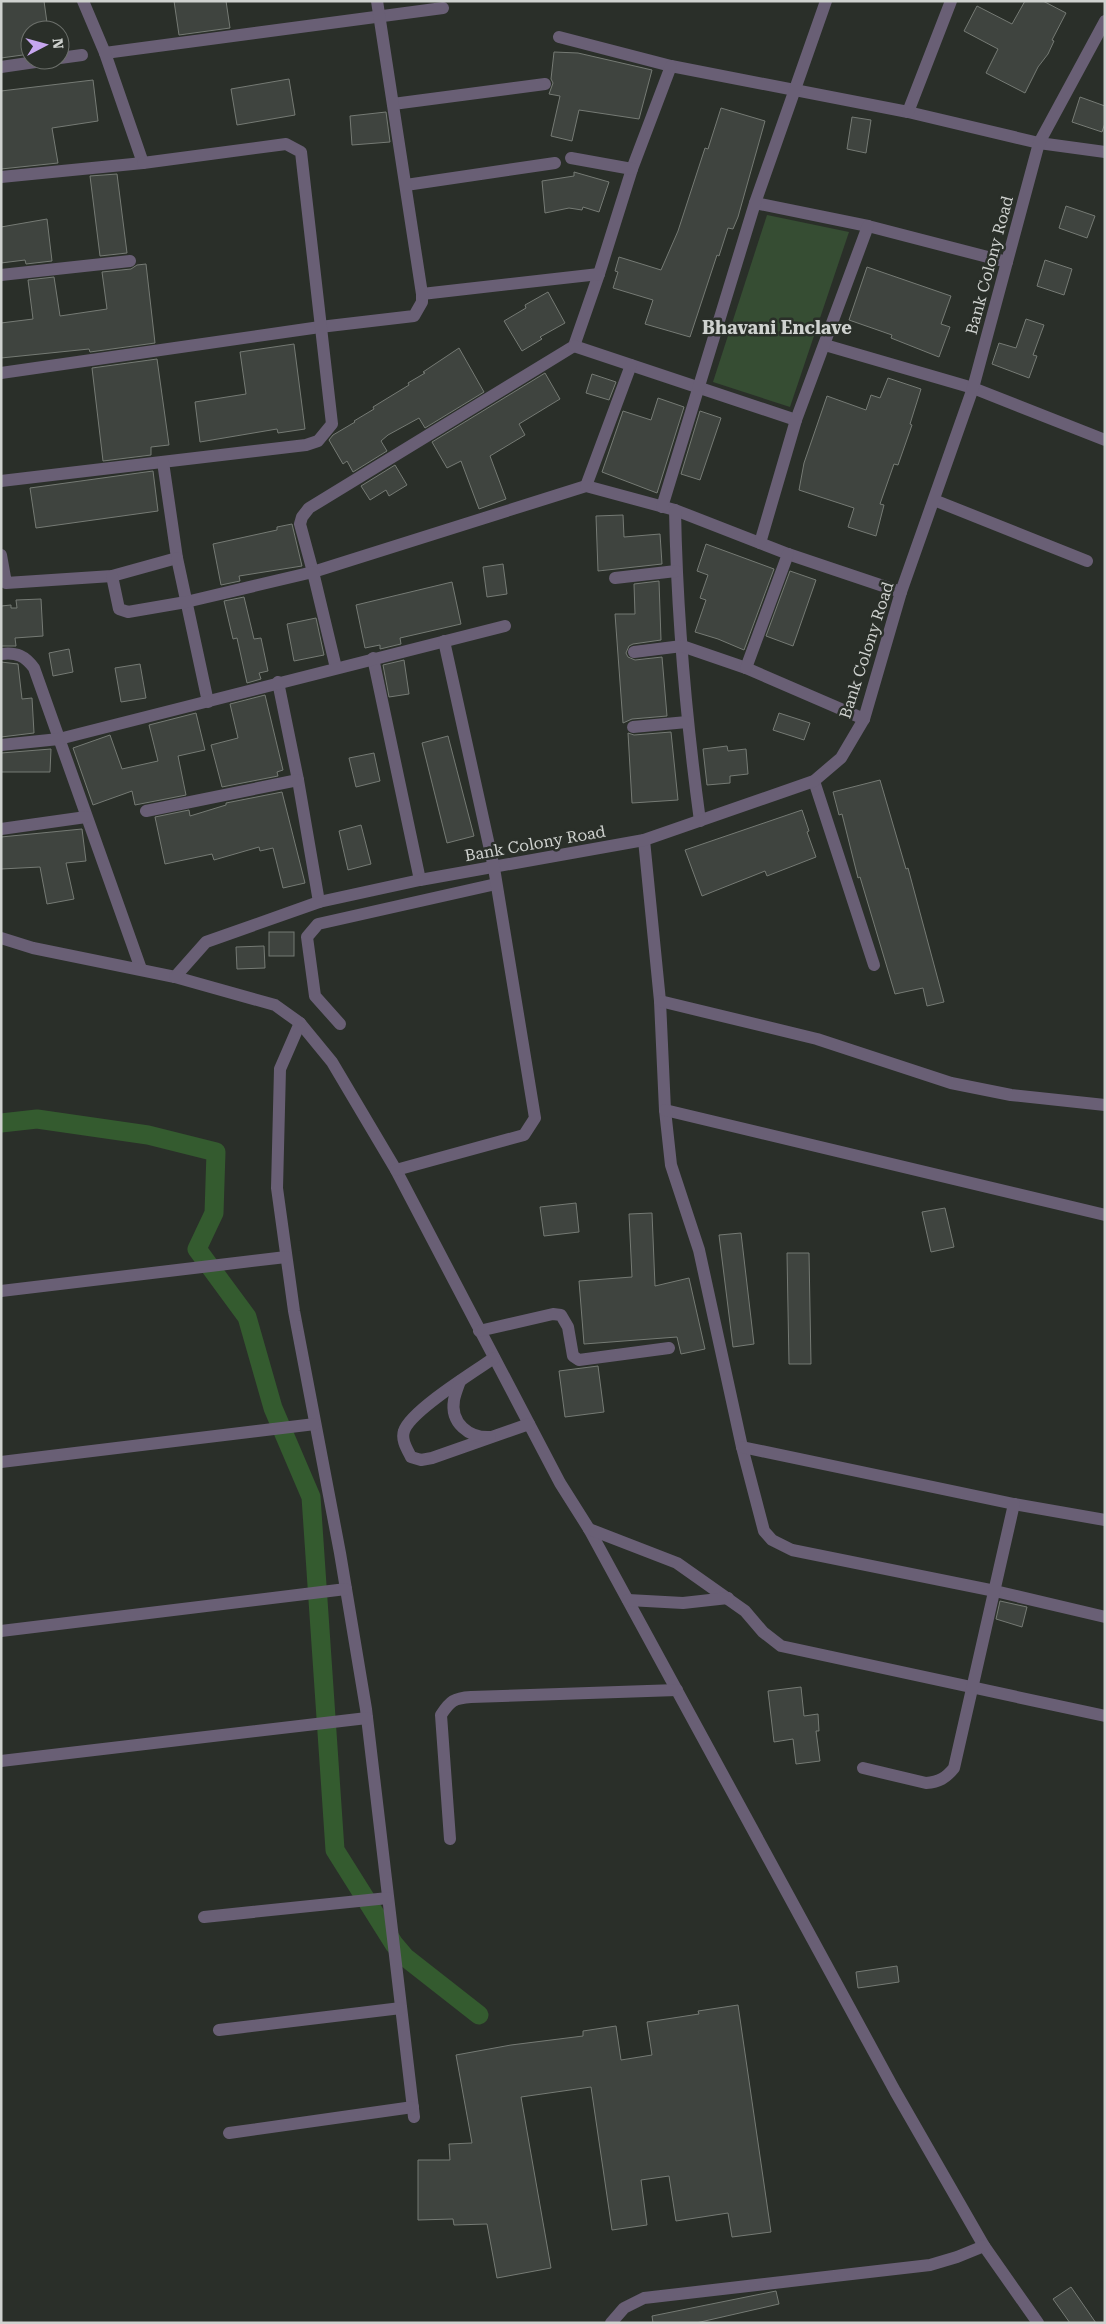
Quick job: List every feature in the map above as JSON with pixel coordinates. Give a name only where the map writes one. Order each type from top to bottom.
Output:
[{"type":"street","points":[[83,1],[105,53],[143,164]]},
{"type":"street","points":[[1,373],[320,327],[414,316],[422,302],[422,294],[377,1]]},
{"type":"street","points":[[662,507],[755,203],[826,1]]},
{"type":"street","points":[[908,112],[951,1]]},
{"type":"street","points":[[105,53],[443,8]]},
{"type":"street","name":"Bank Colony Road","points":[[175,976],[206,942],[319,902],[420,880],[644,840],[814,781],[841,758],[864,719],[901,592],[973,388],[1038,143],[1105,21]]},
{"type":"street","points":[[559,37],[671,66],[908,112],[1038,143],[1105,152]]},
{"type":"street","points":[[70,57],[82,55]]},
{"type":"street","points":[[1,67],[20,64]]},
{"type":"street","points":[[336,668],[300,524],[302,517],[309,508],[574,346],[632,169],[671,66]]},
{"type":"street","points":[[393,104],[545,84]]},
{"type":"street","points":[[1,177],[143,164],[286,144],[301,152],[332,424],[318,442],[306,445],[1,481]]},
{"type":"street","points":[[571,158],[632,169]]},
{"type":"street","points":[[406,185],[555,163]]},
{"type":"street","points":[[755,203],[868,226],[1007,262]]},
{"type":"street","points":[[760,543],[796,420],[868,226]]},
{"type":"street","points":[[1,275],[130,261]]},
{"type":"street","points":[[422,294],[599,274]]},
{"type":"street","points":[[825,345],[973,388],[1105,440]]},
{"type":"street","points":[[574,346],[796,420]]},
{"type":"street","points":[[586,486],[631,365]]},
{"type":"street","points":[[163,462],[177,558],[208,702]]},
{"type":"street","points":[[112,576],[119,609],[128,612],[186,602],[313,572],[586,486],[675,510],[788,554],[901,592]]},
{"type":"street","points":[[934,500],[1087,561]]},
{"type":"street","points":[[675,510],[676,571],[687,722],[700,821]]},
{"type":"street","points":[[746,668],[788,554]]},
{"type":"street","points":[[1,555],[4,583],[112,576],[177,558]]},
{"type":"street","points":[[615,578],[676,571]]},
{"type":"street","points":[[1,745],[59,739],[505,626]]},
{"type":"street","points":[[396,1170],[524,1135],[535,1118],[494,868],[444,641]]},
{"type":"street","points":[[634,652],[682,646],[746,668],[864,719]]},
{"type":"street","points":[[1,654],[11,653],[25,656],[34,668],[142,969]]},
{"type":"street","points":[[373,658],[420,880]]},
{"type":"street","points":[[278,682],[298,780],[319,902]]},
{"type":"street","points":[[633,727],[687,722]]},
{"type":"street","points":[[146,811],[298,780]]},
{"type":"street","points":[[814,781],[874,964]]},
{"type":"street","points":[[1,830],[86,816]]},
{"type":"street","points":[[644,840],[660,1000],[665,1110],[672,1165],[699,1250],[742,1446],[764,1531],[772,1540],[783,1547],[995,1591],[1105,1617]]},
{"type":"street","points":[[340,1024],[315,996],[307,937],[318,924],[496,884]]},
{"type":"street","points":[[1,938],[33,948],[175,976],[275,1005],[300,1023],[332,1062],[396,1170],[528,1424],[560,1483],[589,1529],[895,2091],[984,2246],[1038,2323]]},
{"type":"street","points":[[660,1000],[817,1039],[951,1083],[1011,1095],[1105,1105]]},
{"type":"street","points":[[229,2133],[413,2112],[367,1718],[346,1589],[294,1311],[277,1188],[280,1068],[300,1023]]},
{"type":"street","points":[[665,1110],[1105,1215]]},
{"type":"street","points":[[1,1291],[286,1257]]},
{"type":"street","points":[[479,1331],[553,1314],[561,1315],[568,1327],[573,1356],[579,1360],[669,1348]]},
{"type":"street","points":[[494,1358],[460,1381],[410,1421],[404,1431],[404,1444],[411,1456],[421,1460],[432,1458],[528,1424]]},
{"type":"street","points":[[460,1381],[453,1401],[455,1416],[465,1431],[478,1438],[494,1437]]},
{"type":"street","points":[[1,1462],[315,1424]]},
{"type":"street","points":[[742,1446],[1014,1504],[1105,1520]]},
{"type":"street","points":[[863,1768],[926,1783],[936,1782],[947,1776],[954,1768],[1014,1504]]},
{"type":"street","points":[[589,1529],[677,1564],[728,1598],[780,1646],[1105,1716]]},
{"type":"street","points":[[1,1631],[346,1589]]},
{"type":"street","points":[[628,1600],[683,1603],[728,1598]]},
{"type":"street","points":[[450,1839],[441,1715],[448,1703],[470,1697],[677,1690]]},
{"type":"street","points":[[1,1761],[367,1718]]},
{"type":"street","points":[[204,1917],[388,1898]]},
{"type":"street","points":[[219,2030],[400,2008]]},
{"type":"street","points":[[611,2323],[624,2308],[644,2298],[930,2265],[957,2258],[984,2246]]},
{"type":"green space","points":[[767,215],[849,232],[790,407],[713,382]]},
{"type":"building","points":[[1,1],[44,1],[47,20],[20,20],[20,55],[1,58]]},
{"type":"building","points":[[174,1],[226,1],[230,28],[179,35]]},
{"type":"building","points":[[1025,1],[1043,1],[1066,13],[1052,40],[1054,41],[1048,54],[1038,67],[1025,93],[986,73],[998,49],[964,31],[977,6],[1012,24]]},
{"type":"building","points":[[554,52],[578,53],[652,70],[639,119],[579,110],[572,141],[551,136],[560,96],[549,94],[553,83],[551,79]]},
{"type":"building","points":[[289,79],[295,115],[237,125],[231,89]]},
{"type":"building","points":[[93,80],[98,121],[52,128],[58,163],[1,169],[1,91]]},
{"type":"building","points":[[1080,97],[1105,106],[1105,123],[1102,132],[1072,122]]},
{"type":"building","points":[[721,108],[765,121],[738,217],[733,229],[728,228],[719,256],[717,255],[690,337],[645,324],[653,300],[613,288],[618,272],[615,271],[619,257],[661,270],[678,231],[705,148],[708,149]]},
{"type":"building","points":[[386,112],[390,142],[352,145],[350,116]]},
{"type":"building","points":[[852,117],[871,120],[866,153],[847,149]]},
{"type":"building","points":[[574,172],[609,182],[599,212],[583,207],[582,210],[569,208],[545,213],[542,181],[574,176]]},
{"type":"building","points":[[117,174],[127,253],[100,256],[90,176]]},
{"type":"building","points":[[1066,206],[1095,216],[1087,238],[1059,228]]},
{"type":"building","points":[[47,219],[52,261],[26,264],[25,260],[1,263],[1,227]]},
{"type":"building","points":[[1045,260],[1072,269],[1064,295],[1037,286]]},
{"type":"building","points":[[146,264],[155,343],[90,352],[89,349],[1,358],[1,323],[33,319],[28,280],[54,277],[60,316],[107,309],[102,272],[131,269],[137,265]]},
{"type":"building","points":[[867,267],[951,296],[941,324],[950,327],[939,357],[891,338],[892,335],[849,320]]},
{"type":"building","points":[[548,292],[565,323],[540,337],[542,339],[522,351],[504,321],[526,308],[525,305]]},
{"type":"building","points":[[1026,319],[1044,325],[1033,355],[1037,356],[1029,378],[992,364],[999,343],[1016,348]]},
{"type":"building","points":[[294,344],[305,429],[278,433],[277,429],[200,442],[195,402],[246,394],[240,352]]},
{"type":"building","points":[[459,348],[484,392],[425,428],[419,418],[388,435],[381,441],[387,451],[353,472],[347,461],[343,464],[329,440],[333,435],[409,385],[408,383]]},
{"type":"building","points":[[157,359],[169,445],[151,447],[151,455],[103,461],[92,368]]},
{"type":"building","points":[[545,373],[560,399],[519,424],[525,435],[490,456],[506,499],[479,509],[461,461],[447,468],[432,442]]},
{"type":"building","points":[[592,374],[616,382],[609,400],[586,393]]},
{"type":"building","points":[[888,378],[921,389],[910,424],[912,425],[898,465],[894,464],[880,504],[884,505],[876,536],[848,527],[854,508],[799,490],[804,463],[827,396],[866,410],[871,395],[880,398]]},
{"type":"building","points":[[658,398],[684,407],[657,493],[602,472],[623,411],[651,420]]},
{"type":"building","points":[[700,411],[721,418],[700,480],[681,474]]},
{"type":"building","points":[[395,465],[407,485],[389,496],[386,490],[370,500],[361,486]]},
{"type":"building","points":[[153,471],[158,511],[36,528],[30,488]]},
{"type":"building","points":[[623,515],[624,537],[660,534],[662,564],[598,571],[596,516]]},
{"type":"building","points":[[292,524],[302,566],[239,576],[240,581],[221,585],[213,544],[277,530],[277,527]]},
{"type":"building","points":[[706,544],[774,569],[744,650],[695,632],[706,600],[700,598],[708,575],[697,571]]},
{"type":"building","points":[[503,564],[507,594],[487,597],[483,567]]},
{"type":"building","points":[[790,571],[816,580],[793,646],[766,636]]},
{"type":"building","points":[[659,581],[661,640],[633,644],[629,646],[626,653],[628,657],[635,660],[662,657],[667,716],[632,719],[623,723],[615,614],[635,614],[634,584]]},
{"type":"building","points":[[452,582],[461,624],[400,638],[401,644],[380,649],[380,645],[365,648],[356,605]]},
{"type":"building","points":[[244,597],[254,639],[261,638],[268,671],[259,673],[261,679],[247,683],[237,638],[233,639],[224,601]]},
{"type":"building","points":[[41,599],[43,636],[15,638],[16,646],[1,646],[1,606],[11,605],[11,608],[17,608],[16,600]]},
{"type":"building","points":[[316,618],[324,655],[294,661],[287,624]]},
{"type":"building","points":[[69,649],[73,672],[53,676],[49,653]]},
{"type":"building","points":[[404,660],[409,694],[389,697],[383,665]]},
{"type":"building","points":[[1,662],[18,664],[22,699],[32,698],[34,733],[1,737]]},
{"type":"building","points":[[140,664],[146,698],[121,702],[115,668]]},
{"type":"building","points":[[265,695],[283,770],[277,772],[278,776],[222,787],[211,745],[238,738],[230,704]]},
{"type":"building","points":[[196,713],[205,750],[178,756],[186,795],[135,805],[132,791],[93,805],[73,748],[110,735],[122,769],[158,761],[149,725]]},
{"type":"building","points":[[779,713],[810,723],[804,740],[773,730]]},
{"type":"building","points":[[671,732],[678,800],[632,803],[628,733],[634,735]]},
{"type":"building","points":[[448,736],[474,836],[447,843],[422,743]]},
{"type":"building","points":[[727,746],[728,751],[746,749],[748,774],[730,776],[730,783],[707,785],[703,749]]},
{"type":"building","points":[[51,749],[50,772],[1,772],[1,753]]},
{"type":"building","points":[[374,753],[380,781],[356,787],[349,758]]},
{"type":"building","points":[[880,780],[906,869],[908,868],[944,1002],[927,1006],[923,988],[895,994],[860,877],[858,878],[842,814],[839,815],[833,792]]},
{"type":"building","points":[[282,792],[305,883],[283,888],[273,848],[260,851],[259,847],[214,860],[212,854],[165,864],[155,817],[189,810],[190,816],[226,805],[226,803]]},
{"type":"building","points":[[802,810],[816,857],[767,876],[765,871],[702,896],[685,850]]},
{"type":"building","points":[[361,825],[371,864],[348,870],[339,831]]},
{"type":"building","points":[[82,829],[86,861],[66,863],[74,899],[47,904],[40,867],[1,869],[1,837]]},
{"type":"building","points":[[269,932],[294,932],[294,956],[269,956]]},
{"type":"building","points":[[264,946],[265,968],[237,969],[236,947]]},
{"type":"building","points":[[576,1203],[579,1232],[544,1236],[540,1207]]},
{"type":"building","points":[[945,1208],[954,1247],[931,1252],[922,1212]]},
{"type":"building","points":[[652,1213],[655,1286],[689,1278],[705,1349],[681,1354],[677,1337],[584,1344],[579,1281],[632,1277],[629,1214]]},
{"type":"building","points":[[741,1233],[754,1344],[733,1347],[719,1235]]},
{"type":"building","points":[[787,1253],[809,1253],[811,1364],[789,1364]]},
{"type":"building","points":[[598,1366],[604,1412],[565,1417],[559,1371]]},
{"type":"building","points":[[1000,1601],[1027,1607],[1022,1627],[996,1619]]},
{"type":"building","points":[[801,1687],[804,1716],[818,1714],[819,1731],[816,1731],[820,1761],[796,1764],[793,1739],[774,1742],[768,1691]]},
{"type":"building","points":[[897,1966],[899,1982],[858,1988],[856,1972]]},
{"type":"building","points":[[738,2005],[771,2232],[732,2237],[728,2213],[676,2221],[669,2176],[641,2180],[647,2225],[612,2230],[591,2087],[521,2097],[551,2268],[497,2278],[487,2224],[454,2225],[453,2219],[418,2220],[418,2160],[450,2160],[449,2144],[472,2143],[456,2055],[511,2045],[583,2036],[583,2031],[616,2026],[621,2060],[652,2055],[647,2022],[699,2014],[698,2011]]},
{"type":"building","points":[[1071,2287],[1096,2323],[1070,2323],[1053,2299]]},
{"type":"building","points":[[776,2291],[779,2304],[696,2323],[653,2323],[652,2316]]},
{"type":"waterway","points":[[1,1123],[37,1119],[148,1135],[216,1152],[214,1213],[197,1249],[247,1317],[273,1408],[311,1497],[335,1850],[394,1944],[405,1957],[479,2015]]},
{"type":"district","name":"Bhavani Enclave","points":[[777,328]]}]
